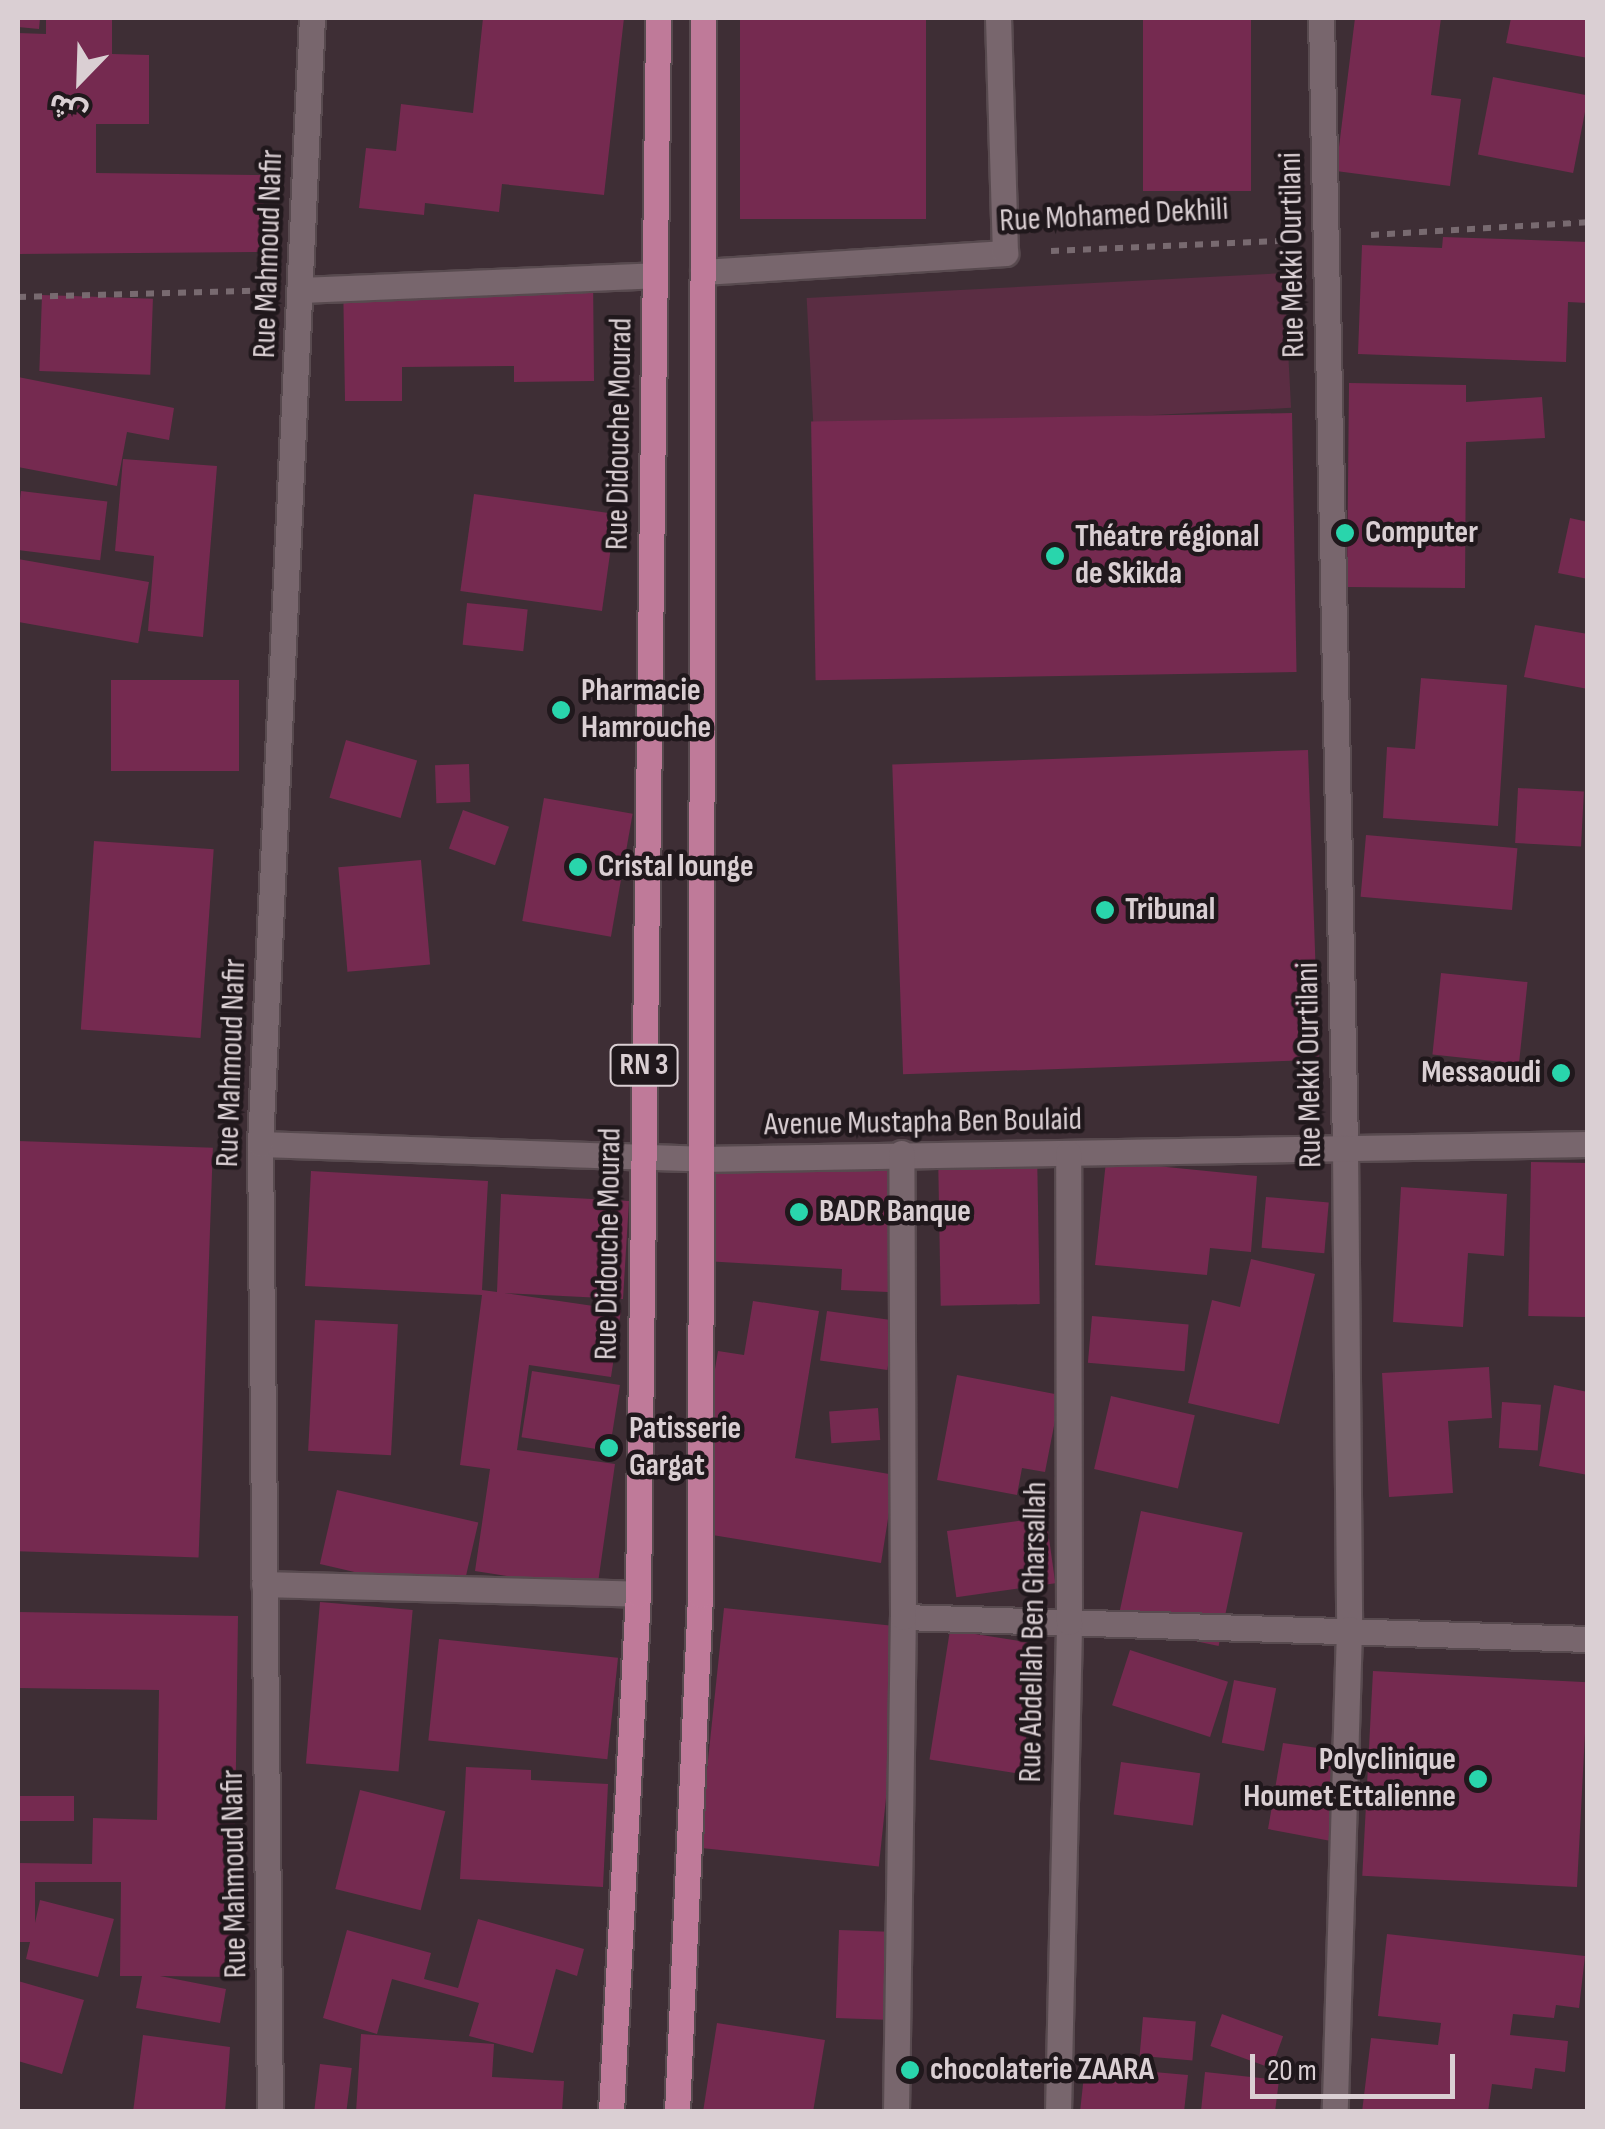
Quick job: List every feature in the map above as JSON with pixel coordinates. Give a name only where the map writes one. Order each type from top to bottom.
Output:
[{"type":"main road","name":"Rue Didouche Mourad","points":[[612,2112],[638,1594],[658,18]]},
{"type":"main road","name":"RN 3","points":[[676,2112],[700,1595],[703,18]]},
{"type":"street","name":"Rue Mahmoud Nafir","points":[[270,2112],[260,1144],[312,18]]},
{"type":"street","points":[[998,18],[1005,253]]},
{"type":"street","name":"Rue Mekki Ourtilani","points":[[1322,18],[1344,1147],[1349,1629],[1335,2112]]},
{"type":"street","name":"Rue Mohamed Dekhili","points":[[703,272],[1005,253]]},
{"type":"street","points":[[301,290],[655,275]]},
{"type":"street","name":"Avenue Mustapha Ben Boulaid","points":[[260,1144],[700,1159],[1588,1144]]},
{"type":"street","points":[[896,2112],[903,1617],[901,1153]]},
{"type":"street","name":"Rue Abdellah Ben Gharsallah","points":[[1058,2112],[1069,1622],[1068,1154]]},
{"type":"street","points":[[264,1584],[638,1594]]},
{"type":"street","points":[[903,1617],[1588,1640]]},
{"type":"path","name":"Rue Mohamed Dekhili","points":[[1005,253],[1588,222]]},
{"type":"path","points":[[18,296],[301,290]]},
{"type":"shaded area","points":[[1284,273],[1291,408],[814,433],[807,298]]},
{"type":"building","points":[[18,18],[40,18],[39,29],[18,27]]},
{"type":"building","points":[[46,18],[112,18],[112,54],[149,55],[149,124],[96,124],[96,173],[264,175],[263,252],[18,254],[18,33],[46,34]]},
{"type":"building","points":[[483,18],[624,18],[604,195],[502,184],[499,212],[425,203],[424,215],[359,208],[366,148],[396,151],[401,104],[473,113]]},
{"type":"building","points":[[740,18],[926,18],[926,219],[740,219]]},
{"type":"building","points":[[1143,18],[1251,18],[1251,191],[1143,191]]},
{"type":"building","points":[[1355,18],[1441,18],[1431,95],[1461,99],[1450,186],[1336,171]]},
{"type":"building","points":[[1511,18],[1588,18],[1588,58],[1506,43]]},
{"type":"building","points":[[1493,77],[1588,95],[1573,173],[1478,155]]},
{"type":"building","points":[[1443,237],[1588,242],[1588,303],[1568,302],[1566,362],[1358,354],[1362,245],[1442,248]]},
{"type":"building","points":[[593,274],[594,381],[514,382],[514,366],[402,367],[402,401],[345,401],[343,276]]},
{"type":"building","points":[[42,295],[153,299],[150,375],[39,371]]},
{"type":"building","points":[[18,377],[174,408],[169,440],[127,432],[117,486],[18,467]]},
{"type":"building","points":[[1349,383],[1466,385],[1466,402],[1542,397],[1545,438],[1466,442],[1465,588],[1347,587]]},
{"type":"building","name":"Théatre régional de Skikda","points":[[1292,413],[1297,672],[816,680],[811,421]]},
{"type":"building","points":[[123,459],[217,466],[203,637],[148,631],[154,556],[115,551]]},
{"type":"building","points":[[21,491],[107,502],[100,560],[18,550]]},
{"type":"building","points":[[474,494],[616,514],[602,611],[460,591]]},
{"type":"building","points":[[1570,518],[1588,522],[1588,579],[1558,573]]},
{"type":"building","points":[[18,559],[149,582],[138,643],[18,622]]},
{"type":"building","points":[[467,603],[528,609],[523,651],[463,645]]},
{"type":"building","points":[[1535,625],[1588,634],[1588,689],[1524,677]]},
{"type":"building","points":[[1421,678],[1507,685],[1498,826],[1383,818],[1387,747],[1415,749]]},
{"type":"building","points":[[111,680],[239,680],[239,771],[111,771]]},
{"type":"building","points":[[346,740],[417,760],[401,818],[329,798]]},
{"type":"building","name":"Tribunal","points":[[1308,750],[1319,1060],[903,1074],[892,765]]},
{"type":"building","points":[[469,764],[470,802],[436,803],[435,765]]},
{"type":"building","points":[[1518,788],[1584,791],[1581,846],[1515,843]]},
{"type":"building","name":"Cristal lounge","points":[[544,798],[633,814],[611,937],[522,921]]},
{"type":"building","points":[[463,810],[509,827],[495,865],[449,849]]},
{"type":"building","points":[[1366,835],[1517,848],[1512,910],[1361,897]]},
{"type":"building","points":[[94,841],[214,849],[201,1038],[81,1030]]},
{"type":"building","points":[[421,860],[430,965],[347,972],[338,867]]},
{"type":"building","points":[[1441,973],[1528,982],[1519,1064],[1432,1055]]},
{"type":"building","points":[[18,1141],[213,1148],[199,1558],[18,1551]]},
{"type":"building","points":[[1037,1149],[1040,1304],[941,1306],[938,1151]]},
{"type":"building","name":"BADR Banque","points":[[709,1153],[894,1163],[888,1292],[841,1290],[842,1269],[704,1261]]},
{"type":"building","points":[[1106,1161],[1257,1176],[1251,1252],[1210,1248],[1207,1275],[1095,1265]]},
{"type":"building","points":[[1531,1162],[1588,1163],[1585,1317],[1528,1316]]},
{"type":"building","points":[[311,1171],[488,1181],[482,1290],[497,1292],[501,1194],[629,1201],[623,1299],[504,1293],[621,1310],[611,1377],[529,1365],[517,1450],[615,1464],[597,1590],[475,1571],[490,1469],[460,1465],[482,1295],[305,1286]]},
{"type":"building","points":[[1401,1187],[1507,1194],[1504,1256],[1468,1253],[1463,1327],[1393,1322]]},
{"type":"building","points":[[1266,1197],[1329,1202],[1324,1253],[1262,1248]]},
{"type":"building","points":[[1251,1259],[1315,1274],[1279,1424],[1188,1403],[1212,1300],[1240,1307]]},
{"type":"building","points":[[753,1301],[819,1311],[795,1458],[895,1475],[881,1563],[688,1531],[718,1351],[744,1355]]},
{"type":"building","points":[[827,1311],[894,1320],[887,1370],[820,1361]]},
{"type":"building","points":[[1092,1316],[1189,1324],[1185,1371],[1088,1363]]},
{"type":"building","points":[[315,1320],[398,1324],[391,1455],[308,1451]]},
{"type":"building","points":[[1489,1367],[1492,1418],[1448,1421],[1453,1493],[1389,1497],[1382,1373]]},
{"type":"building","points":[[532,1371],[620,1385],[609,1451],[522,1437]]},
{"type":"building","points":[[957,1375],[1060,1395],[1045,1472],[1022,1468],[1017,1495],[937,1480]]},
{"type":"building","points":[[1554,1385],[1588,1392],[1588,1475],[1539,1466]]},
{"type":"building","points":[[1111,1396],[1195,1415],[1178,1488],[1094,1469]]},
{"type":"building","points":[[1502,1402],[1541,1405],[1538,1451],[1499,1448]]},
{"type":"building","points":[[878,1408],[880,1440],[831,1443],[829,1411]]},
{"type":"building","points":[[337,1490],[478,1523],[461,1597],[320,1564]]},
{"type":"building","points":[[1141,1511],[1243,1533],[1219,1646],[1117,1624]]},
{"type":"building","points":[[1046,1517],[1055,1583],[956,1597],[947,1531]]},
{"type":"building","points":[[320,1602],[413,1610],[399,1771],[306,1763]]},
{"type":"building","points":[[724,1608],[904,1627],[879,1867],[699,1848]]},
{"type":"building","points":[[18,1612],[238,1616],[233,1977],[160,1976],[226,1989],[220,2023],[136,2008],[142,1976],[120,1976],[121,1882],[35,1882],[35,1923],[40,1900],[114,1919],[98,1977],[26,1959],[30,1942],[18,1942],[18,1863],[92,1864],[93,1818],[157,1820],[159,1690],[18,1688]]},
{"type":"building","points":[[950,1630],[1041,1644],[1020,1774],[930,1759]]},
{"type":"building","points":[[439,1639],[618,1658],[607,1759],[428,1740]]},
{"type":"building","points":[[1130,1650],[1228,1682],[1210,1737],[1112,1705]]},
{"type":"building","name":"Polyclinique Houmet Ettalienne","points":[[1373,1671],[1588,1682],[1577,1887],[1362,1876]]},
{"type":"building","points":[[1234,1680],[1276,1688],[1264,1751],[1222,1743]]},
{"type":"building","points":[[1283,1743],[1339,1751],[1331,1841],[1268,1829]]},
{"type":"building","points":[[1121,1762],[1200,1773],[1193,1826],[1114,1814]]},
{"type":"building","points":[[466,1767],[531,1770],[531,1780],[608,1784],[603,1887],[460,1879]]},
{"type":"building","points":[[360,1790],[445,1811],[421,1910],[335,1889]]},
{"type":"building","points":[[18,1796],[74,1796],[74,1821],[18,1821]]},
{"type":"building","points":[[478,1919],[584,1949],[577,1976],[556,1969],[533,2053],[469,2036],[479,2003],[392,1979],[377,2034],[323,2018],[347,1930],[431,1953],[424,1979],[458,1988]]},
{"type":"building","points":[[839,1930],[903,1932],[900,2020],[836,2018]]},
{"type":"building","points":[[1387,1934],[1585,1956],[1579,2008],[1556,2005],[1554,2018],[1513,2014],[1510,2035],[1568,2041],[1565,2072],[1535,2068],[1532,2089],[1492,2084],[1488,2112],[1362,2112],[1371,2038],[1438,2045],[1441,2023],[1378,2016]]},
{"type":"building","points":[[18,1981],[84,2000],[62,2074],[18,2061]]},
{"type":"building","points":[[1222,2014],[1283,2036],[1271,2068],[1210,2046]]},
{"type":"building","points":[[1143,2017],[1196,2022],[1192,2060],[1140,2056]]},
{"type":"building","points":[[717,2023],[825,2040],[813,2112],[703,2112]]},
{"type":"building","points":[[361,2034],[494,2044],[492,2077],[564,2081],[562,2112],[356,2112]]},
{"type":"building","points":[[143,2035],[230,2047],[225,2112],[133,2112]]},
{"type":"building","points":[[320,2064],[352,2068],[346,2112],[314,2112]]},
{"type":"building","points":[[1085,2066],[1188,2075],[1184,2112],[1080,2112]]},
{"type":"building","points":[[1205,2072],[1279,2080],[1275,2112],[1201,2111]]},
{"type":"place","name":"Computer","points":[[1345,533]]},
{"type":"place","name":"Théatre régional de Skikda","points":[[1055,556]]},
{"type":"place","name":"Pharmacie Hamrouche","points":[[561,710]]},
{"type":"place","name":"Cristal lounge","points":[[578,867]]},
{"type":"place","name":"Tribunal","points":[[1105,910]]},
{"type":"place","name":"Messaoudi","points":[[1561,1073]]},
{"type":"place","name":"BADR Banque","points":[[799,1212]]},
{"type":"place","name":"Patisserie Gargat","points":[[609,1448]]},
{"type":"place","name":"Polyclinique Houmet Ettalienne","points":[[1478,1779]]},
{"type":"place","name":"chocolaterie ZAARA","points":[[910,2070]]}]
